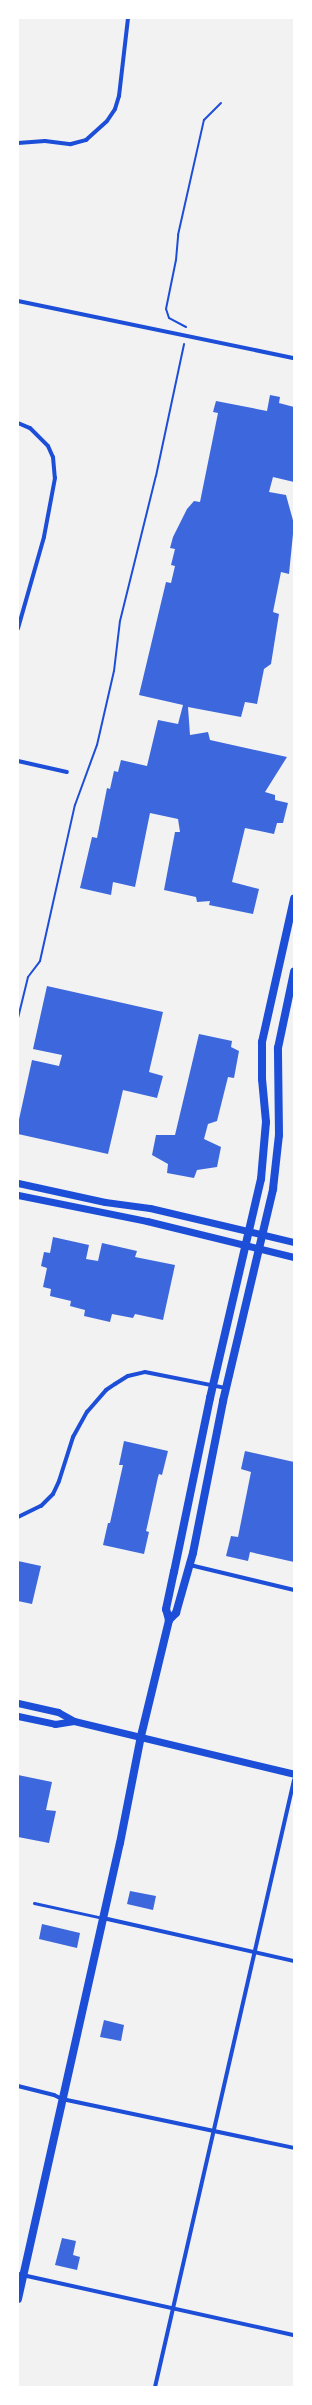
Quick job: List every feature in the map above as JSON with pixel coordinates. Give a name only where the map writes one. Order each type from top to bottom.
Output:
[{"type":"main road","points":[[18,2299],[21,2274],[120,1843],[141,1736],[169,1620],[166,1609],[213,1386],[261,1180],[265,1150],[266,1122],[262,1072],[262,1042],[294,899]]},
{"type":"main road","points":[[169,1620],[176,1613],[190,1565],[226,1388],[258,1248],[263,1234],[277,1163],[279,1135],[277,1072],[280,1035],[294,972]]},
{"type":"street","points":[[18,143],[45,141],[71,144],[86,140],[107,122],[115,109],[119,96],[128,18]]},
{"type":"street","points":[[18,301],[294,358]]},
{"type":"street","points":[[18,423],[30,428],[48,446],[53,457],[55,478],[44,537],[18,628]]},
{"type":"street","points":[[18,761],[67,772]]},
{"type":"street","points":[[18,1183],[105,1202],[150,1208],[294,1242]]},
{"type":"street","points":[[18,1195],[147,1220],[294,1257]]},
{"type":"street","points":[[18,1516],[41,1506],[53,1494],[59,1481],[73,1437],[87,1412],[106,1390],[114,1384],[128,1376],[145,1372],[226,1388]]},
{"type":"street","points":[[190,1565],[294,1590]]},
{"type":"street","points":[[18,1703],[58,1712],[74,1721],[294,1774]]},
{"type":"street","points":[[18,1716],[55,1724],[74,1721]]},
{"type":"street","points":[[155,2387],[172,2307],[214,2131],[294,1780]]},
{"type":"street","points":[[103,1918],[294,1961]]},
{"type":"street","points":[[18,2086],[54,2095],[62,2099],[294,2148]]},
{"type":"street","points":[[21,2274],[294,2335]]},
{"type":"lane","points":[[34,1903],[103,1918]]},
{"type":"path","points":[[188,330],[169,318],[166,309],[176,260],[178,235],[204,120],[221,104]]},
{"type":"path","points":[[18,1018],[28,977],[40,961],[76,806],[97,745],[114,671],[120,621],[156,476],[184,344]]},
{"type":"building","points":[[270,395],[280,397],[279,403],[294,407],[294,482],[273,477],[269,492],[286,495],[294,524],[289,574],[281,572],[273,612],[279,614],[271,664],[264,669],[257,704],[245,702],[241,717],[188,707],[190,735],[208,732],[210,740],[287,757],[265,792],[275,795],[275,800],[288,803],[283,823],[277,823],[274,834],[245,828],[232,882],[259,889],[253,914],[209,905],[210,901],[197,902],[196,897],[164,890],[175,832],[180,832],[178,819],[150,813],[135,887],[113,882],[111,895],[80,888],[92,837],[97,838],[107,788],[110,789],[114,771],[118,772],[121,760],[147,766],[158,720],[178,724],[183,705],[139,695],[166,582],[171,583],[175,566],[171,565],[175,549],[170,548],[173,537],[187,509],[194,501],[200,502],[218,413],[213,412],[216,401],[267,411]]},
{"type":"building","points":[[47,986],[163,1012],[149,1072],[163,1076],[157,1098],[123,1090],[108,1154],[18,1134],[18,1124],[32,1060],[59,1066],[62,1055],[33,1049]]},
{"type":"building","points":[[199,1034],[232,1041],[231,1047],[239,1051],[234,1078],[228,1077],[217,1121],[208,1124],[204,1139],[221,1147],[217,1167],[197,1170],[194,1178],[167,1173],[168,1164],[152,1155],[156,1135],[175,1135]]},
{"type":"building","points":[[53,1237],[89,1245],[86,1259],[98,1261],[102,1243],[137,1251],[135,1257],[175,1265],[163,1320],[135,1314],[133,1318],[112,1314],[110,1322],[84,1316],[85,1310],[70,1306],[71,1301],[50,1296],[51,1289],[43,1287],[47,1268],[41,1266],[44,1252],[50,1253]]},
{"type":"building","points":[[124,1441],[168,1451],[162,1475],[159,1474],[158,1477],[146,1531],[149,1532],[144,1554],[103,1545],[108,1523],[110,1523],[123,1465],[119,1465]]},
{"type":"building","points":[[245,1451],[294,1462],[294,1562],[250,1552],[248,1561],[226,1556],[231,1536],[238,1537],[251,1472],[241,1469]]},
{"type":"building","points":[[18,1561],[41,1566],[32,1604],[18,1601]]},
{"type":"building","points":[[18,1775],[52,1782],[46,1810],[56,1811],[49,1843],[18,1837]]},
{"type":"building","points":[[130,1891],[156,1896],[153,1910],[127,1904]]},
{"type":"building","points":[[42,1924],[80,1933],[77,1948],[39,1939]]},
{"type":"building","points":[[104,2020],[124,2025],[121,2041],[100,2037]]},
{"type":"building","points":[[62,2238],[76,2241],[73,2255],[80,2257],[77,2270],[55,2265]]}]
